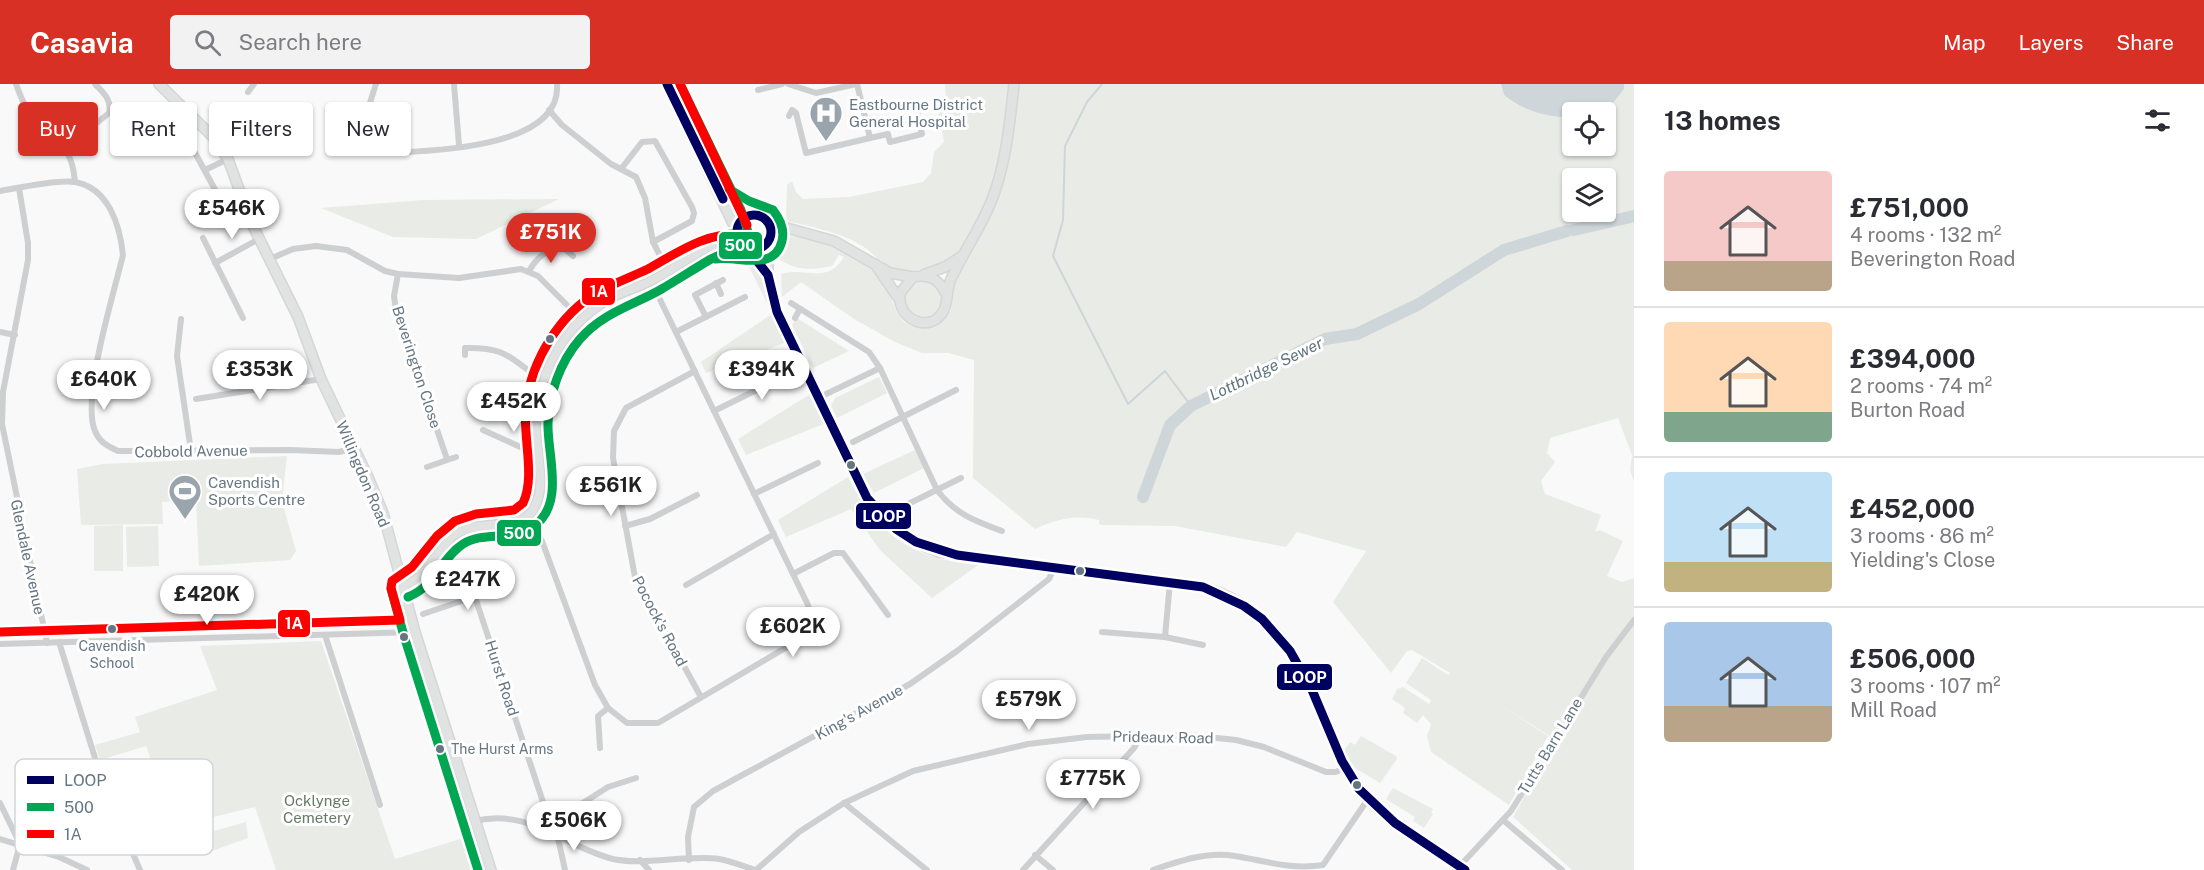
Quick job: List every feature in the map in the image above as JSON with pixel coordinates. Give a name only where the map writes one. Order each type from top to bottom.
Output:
[{"type":"main road","name":"Willingdon Road","points":[[159,84],[213,137],[228,159],[260,239],[302,325],[321,379],[383,513],[415,632],[491,870]]},
{"type":"main road","points":[[667,84],[723,199],[736,232],[745,247],[759,259],[768,275]]},
{"type":"main road","points":[[945,292],[962,256],[981,224],[1000,173],[1014,84]]},
{"type":"main road","points":[[723,199],[751,215],[761,216],[769,223],[834,241],[874,262],[899,276],[936,280],[945,292],[946,300],[941,315],[927,322],[918,322],[905,314],[899,299],[874,262]]},
{"type":"main road","points":[[736,232],[740,221],[751,215]]},
{"type":"main road","points":[[769,223],[768,275],[777,312],[867,498],[885,521],[902,536],[921,546],[957,555],[1170,582],[1221,592],[1254,611],[1283,639],[1308,680],[1335,750],[1368,799],[1460,869]]},
{"type":"main road","points":[[745,247],[756,249],[790,230]]},
{"type":"main road","points":[[899,299],[903,286],[917,277],[945,267],[962,256]]},
{"type":"street","points":[[16,84],[24,102]]},
{"type":"street","points":[[96,84],[107,96],[111,105],[109,113],[98,122]]},
{"type":"street","points":[[248,92],[254,84]]},
{"type":"street","points":[[376,84],[365,122],[371,138],[380,148],[393,153],[498,141],[520,135],[540,122],[549,110],[556,97],[557,84]]},
{"type":"street","points":[[454,84],[459,145]]},
{"type":"street","points":[[758,90],[782,84]]},
{"type":"street","points":[[788,84],[816,93],[856,84],[870,138]]},
{"type":"street","points":[[789,116],[792,110],[796,113],[806,153],[888,134],[890,142],[922,134],[915,102]]},
{"type":"street","points":[[549,110],[562,125],[621,169],[636,177],[642,190],[652,242],[668,271]]},
{"type":"street","points":[[621,169],[642,142],[655,141],[692,207],[694,213],[692,221],[652,242]]},
{"type":"street","points":[[0,191],[75,182],[70,156]]},
{"type":"street","points":[[197,156],[225,208]]},
{"type":"street","points":[[205,170],[228,159]]},
{"type":"street","name":"Cobbold Avenue","points":[[75,182],[93,190],[107,202],[120,231],[123,255],[91,400],[94,430],[102,444],[118,451],[291,450],[339,453],[354,448]]},
{"type":"street","name":"Glendale Avenue","points":[[19,188],[28,243],[28,260],[3,392],[2,424],[47,643]]},
{"type":"street","points":[[527,517],[539,494],[536,420],[544,381],[562,343],[582,320],[611,298],[651,280],[736,232]]},
{"type":"street","points":[[203,238],[243,318]]},
{"type":"street","points":[[215,263],[260,239]]},
{"type":"street","points":[[707,249],[729,244],[745,247]]},
{"type":"street","points":[[270,259],[303,246],[330,247],[347,250],[386,271],[398,274],[459,278],[479,277],[514,268],[530,271],[582,320]]},
{"type":"street","points":[[530,271],[534,263],[551,248],[563,247],[573,256]]},
{"type":"street","name":"Beverington Close","points":[[398,274],[394,296],[396,310],[447,459]]},
{"type":"street","points":[[527,517],[542,541],[596,685],[608,708],[627,723],[658,723],[792,644],[805,632],[810,616],[808,605],[651,280]]},
{"type":"street","points":[[706,317],[693,295],[719,281],[722,294]]},
{"type":"street","points":[[676,332],[745,297]]},
{"type":"street","points":[[791,303],[869,352],[880,368],[937,490],[949,505],[968,519],[1002,531]]},
{"type":"street","points":[[795,318],[800,309]]},
{"type":"street","points":[[181,319],[177,356],[191,452]]},
{"type":"street","points":[[0,332],[15,335]]},
{"type":"street","points":[[465,355],[465,348],[498,350],[508,353],[544,381]]},
{"type":"street","points":[[818,398],[880,368]]},
{"type":"street","name":"Pocock's Road","points":[[695,371],[626,408],[614,431],[613,458],[635,577],[700,697]]},
{"type":"street","points":[[714,411],[779,379],[777,375]]},
{"type":"street","points":[[196,399],[321,379]]},
{"type":"street","points":[[853,442],[956,390]]},
{"type":"street","points":[[483,430],[538,455]]},
{"type":"street","points":[[427,467],[456,457]]},
{"type":"street","points":[[754,494],[818,463]]},
{"type":"street","points":[[896,510],[961,478]]},
{"type":"street","points":[[624,526],[650,519],[697,495]]},
{"type":"street","points":[[403,586],[417,581],[448,541],[462,530],[527,517]]},
{"type":"street","points":[[686,585],[774,534]]},
{"type":"street","points":[[793,574],[834,553],[843,553],[888,615]]},
{"type":"street","name":"King's Avenue","points":[[689,860],[688,837],[694,807],[719,786],[823,734],[910,684],[957,651],[1049,579],[1054,568]]},
{"type":"street","points":[[1165,637],[1170,582]]},
{"type":"street","points":[[423,614],[506,585]]},
{"type":"street","name":"Hurst Road","points":[[475,597],[546,811]]},
{"type":"street","name":"Tutts Barn Lane","points":[[1460,869],[1503,820],[1606,657],[1634,620]]},
{"type":"street","points":[[0,644],[415,632]]},
{"type":"street","points":[[1102,632],[1165,637],[1203,645]]},
{"type":"street","points":[[325,636],[380,805]]},
{"type":"street","points":[[59,642],[95,759]]},
{"type":"street","points":[[600,748],[598,716],[608,708]]},
{"type":"street","points":[[1023,870],[1134,748],[1141,735]]},
{"type":"street","name":"Prideaux Road","points":[[755,870],[792,837],[844,803],[913,771],[1028,744],[1141,735],[1188,735],[1236,740],[1264,747],[1326,772],[1336,772],[1346,767]]},
{"type":"street","points":[[539,827],[546,811],[572,809],[608,787],[636,778]]},
{"type":"street","points":[[1153,870],[1192,857],[1233,855],[1282,867],[1304,869],[1323,865],[1368,799]]},
{"type":"street","points":[[0,803],[15,834]]},
{"type":"street","points":[[844,803],[927,870]]},
{"type":"street","points":[[475,821],[514,818],[611,859],[720,859],[755,870]]},
{"type":"street","points":[[1503,820],[1562,870]]},
{"type":"street","points":[[558,838],[566,870]]},
{"type":"street","points":[[0,839],[15,843]]},
{"type":"street","points":[[13,870],[17,855]]},
{"type":"street","points":[[53,855],[87,870]]},
{"type":"street","points":[[133,855],[140,870]]},
{"type":"street","points":[[1035,855],[1053,870]]},
{"type":"street","points":[[640,860],[649,870]]},
{"type":"green space","points":[[945,84],[1010,84],[1000,151],[988,198],[968,240],[954,256],[933,266],[902,271],[889,266],[856,242],[826,231],[786,221],[787,185],[792,181],[796,192],[803,199],[849,197],[923,182],[931,173],[934,152],[944,142],[938,111],[946,98]]},
{"type":"green space","points":[[1018,84],[1501,84],[1504,95],[1512,101],[1528,109],[1562,117],[1562,156],[1616,156],[1616,102],[1614,102],[1624,89],[1624,84],[1634,84],[1634,482],[1630,470],[1632,455],[1618,418],[1550,438],[1547,453],[1555,462],[1541,481],[1545,494],[1601,515],[1595,532],[1600,530],[1623,541],[1607,576],[1622,582],[1634,578],[1634,870],[1572,870],[1513,817],[1556,740],[1494,701],[1548,736],[1509,805],[1431,752],[1427,736],[1431,724],[1423,715],[1417,723],[1403,713],[1405,708],[1392,699],[1397,689],[1403,687],[1429,704],[1431,700],[1406,683],[1422,658],[1448,675],[1450,673],[1412,650],[1407,651],[1391,673],[1333,602],[1366,551],[1297,532],[1286,547],[1175,526],[1103,525],[1099,524],[1099,520],[1083,517],[1059,520],[1035,529],[973,478],[974,360],[948,353],[922,353],[895,342],[854,319],[801,282],[782,297],[781,274],[830,271],[844,257],[839,255],[832,266],[812,269],[799,268],[780,260],[782,237],[811,238],[840,248],[865,264],[885,286],[904,322],[917,327],[935,327],[951,311],[954,283],[982,233],[1000,192],[1007,164]]},
{"type":"green space","points":[[559,199],[476,239],[393,237],[321,208],[424,200]]},
{"type":"green space","points":[[756,261],[771,306],[769,307],[748,265]]},
{"type":"green space","points":[[923,279],[937,284],[942,298],[937,312],[923,317],[909,312],[904,298],[909,284]]},
{"type":"green space","points":[[773,313],[787,342],[706,373],[701,362]]},
{"type":"green space","points":[[797,318],[849,351],[813,368],[792,325]]},
{"type":"green space","points":[[879,377],[887,393],[837,418],[831,406],[835,398]]},
{"type":"green space","points":[[812,393],[826,423],[746,455],[738,439]]},
{"type":"green space","points":[[915,450],[924,468],[874,493],[863,474]]},
{"type":"green space","points":[[287,456],[282,501],[296,551],[290,560],[199,566],[196,500],[162,502],[163,524],[81,525],[77,469],[103,464]]},
{"type":"green space","points":[[848,477],[872,515],[900,541],[934,557],[978,565],[932,598],[880,550],[851,509],[786,537],[778,520]]},
{"type":"green space","points":[[123,525],[123,571],[94,571],[94,526]]},
{"type":"green space","points":[[158,526],[159,566],[127,567],[126,527]]},
{"type":"green space","name":"Ocklynge Cemetery","points":[[321,641],[395,859],[470,836],[481,870],[276,870],[255,807],[213,817],[213,759],[151,759],[146,746],[100,759],[95,745],[140,732],[135,717],[217,690],[200,646]]},
{"type":"green space","points":[[1361,736],[1396,756],[1397,759],[1380,783],[1355,768],[1344,751],[1350,742],[1355,745]]},
{"type":"green space","points":[[1393,788],[1433,809],[1431,813],[1433,814],[1424,828],[1413,821],[1415,817],[1386,799]]},
{"type":"green space","points":[[246,822],[248,838],[213,851],[213,829],[214,831]]},
{"type":"shaded area","points":[[1501,84],[1624,84],[1624,89],[1614,102],[1562,102],[1562,117],[1528,109],[1504,95]]},
{"type":"waterway","points":[[1102,84],[1087,102],[1065,146],[1063,220],[1053,256],[1128,404],[1165,371],[1191,406]]},
{"type":"waterway","name":"Lottbridge Sewer","points":[[1574,230],[1634,216]]},
{"type":"waterway","name":"Lottbridge Sewer","points":[[1143,497],[1170,425],[1191,406],[1325,339],[1357,334],[1419,304],[1504,250],[1567,231]]},
{"type":"transit line","name":"LOOP","points":[[667,84],[723,199]]},
{"type":"transit line","name":"500","points":[[408,597],[426,586],[455,550],[463,544],[479,538],[525,531],[543,517],[549,506],[552,492],[548,423],[553,390],[561,368],[580,339],[608,316],[660,290],[747,240],[748,232],[741,210],[680,84]]},
{"type":"transit line","name":"1A","points":[[680,84],[747,225]]},
{"type":"transit line","name":"500","points":[[715,259],[763,260],[778,251],[782,241],[781,224],[773,210],[749,201],[729,189]]},
{"type":"transit line","name":"LOOP","points":[[754,215],[766,220],[771,232],[766,244],[754,249],[742,244],[737,232],[742,220],[754,215]]},
{"type":"transit line","name":"1A","points":[[0,632],[400,620],[391,588],[392,581],[412,567],[437,536],[455,521],[476,514],[514,510],[523,503],[527,492],[529,468],[525,416],[529,387],[541,355],[571,313],[598,292],[648,269],[682,249],[718,236],[745,234]]},
{"type":"transit line","name":"LOOP","points":[[747,248],[768,275],[777,312],[867,498],[896,529],[916,542],[957,555],[1203,587],[1244,606],[1262,619],[1290,651],[1312,690],[1342,761],[1359,789],[1395,823],[1465,870]]},
{"type":"transit line","name":"500","points":[[391,589],[478,870]]},
{"type":"place","name":"Eastbourne District General Hospital","points":[[826,142]]},
{"type":"place","name":"Cavendish Sports Centre","points":[[185,520]]},
{"type":"place","name":"Cavendish School","points":[[112,629]]},
{"type":"place","name":"The Hurst Arms","points":[[440,749]]}]
